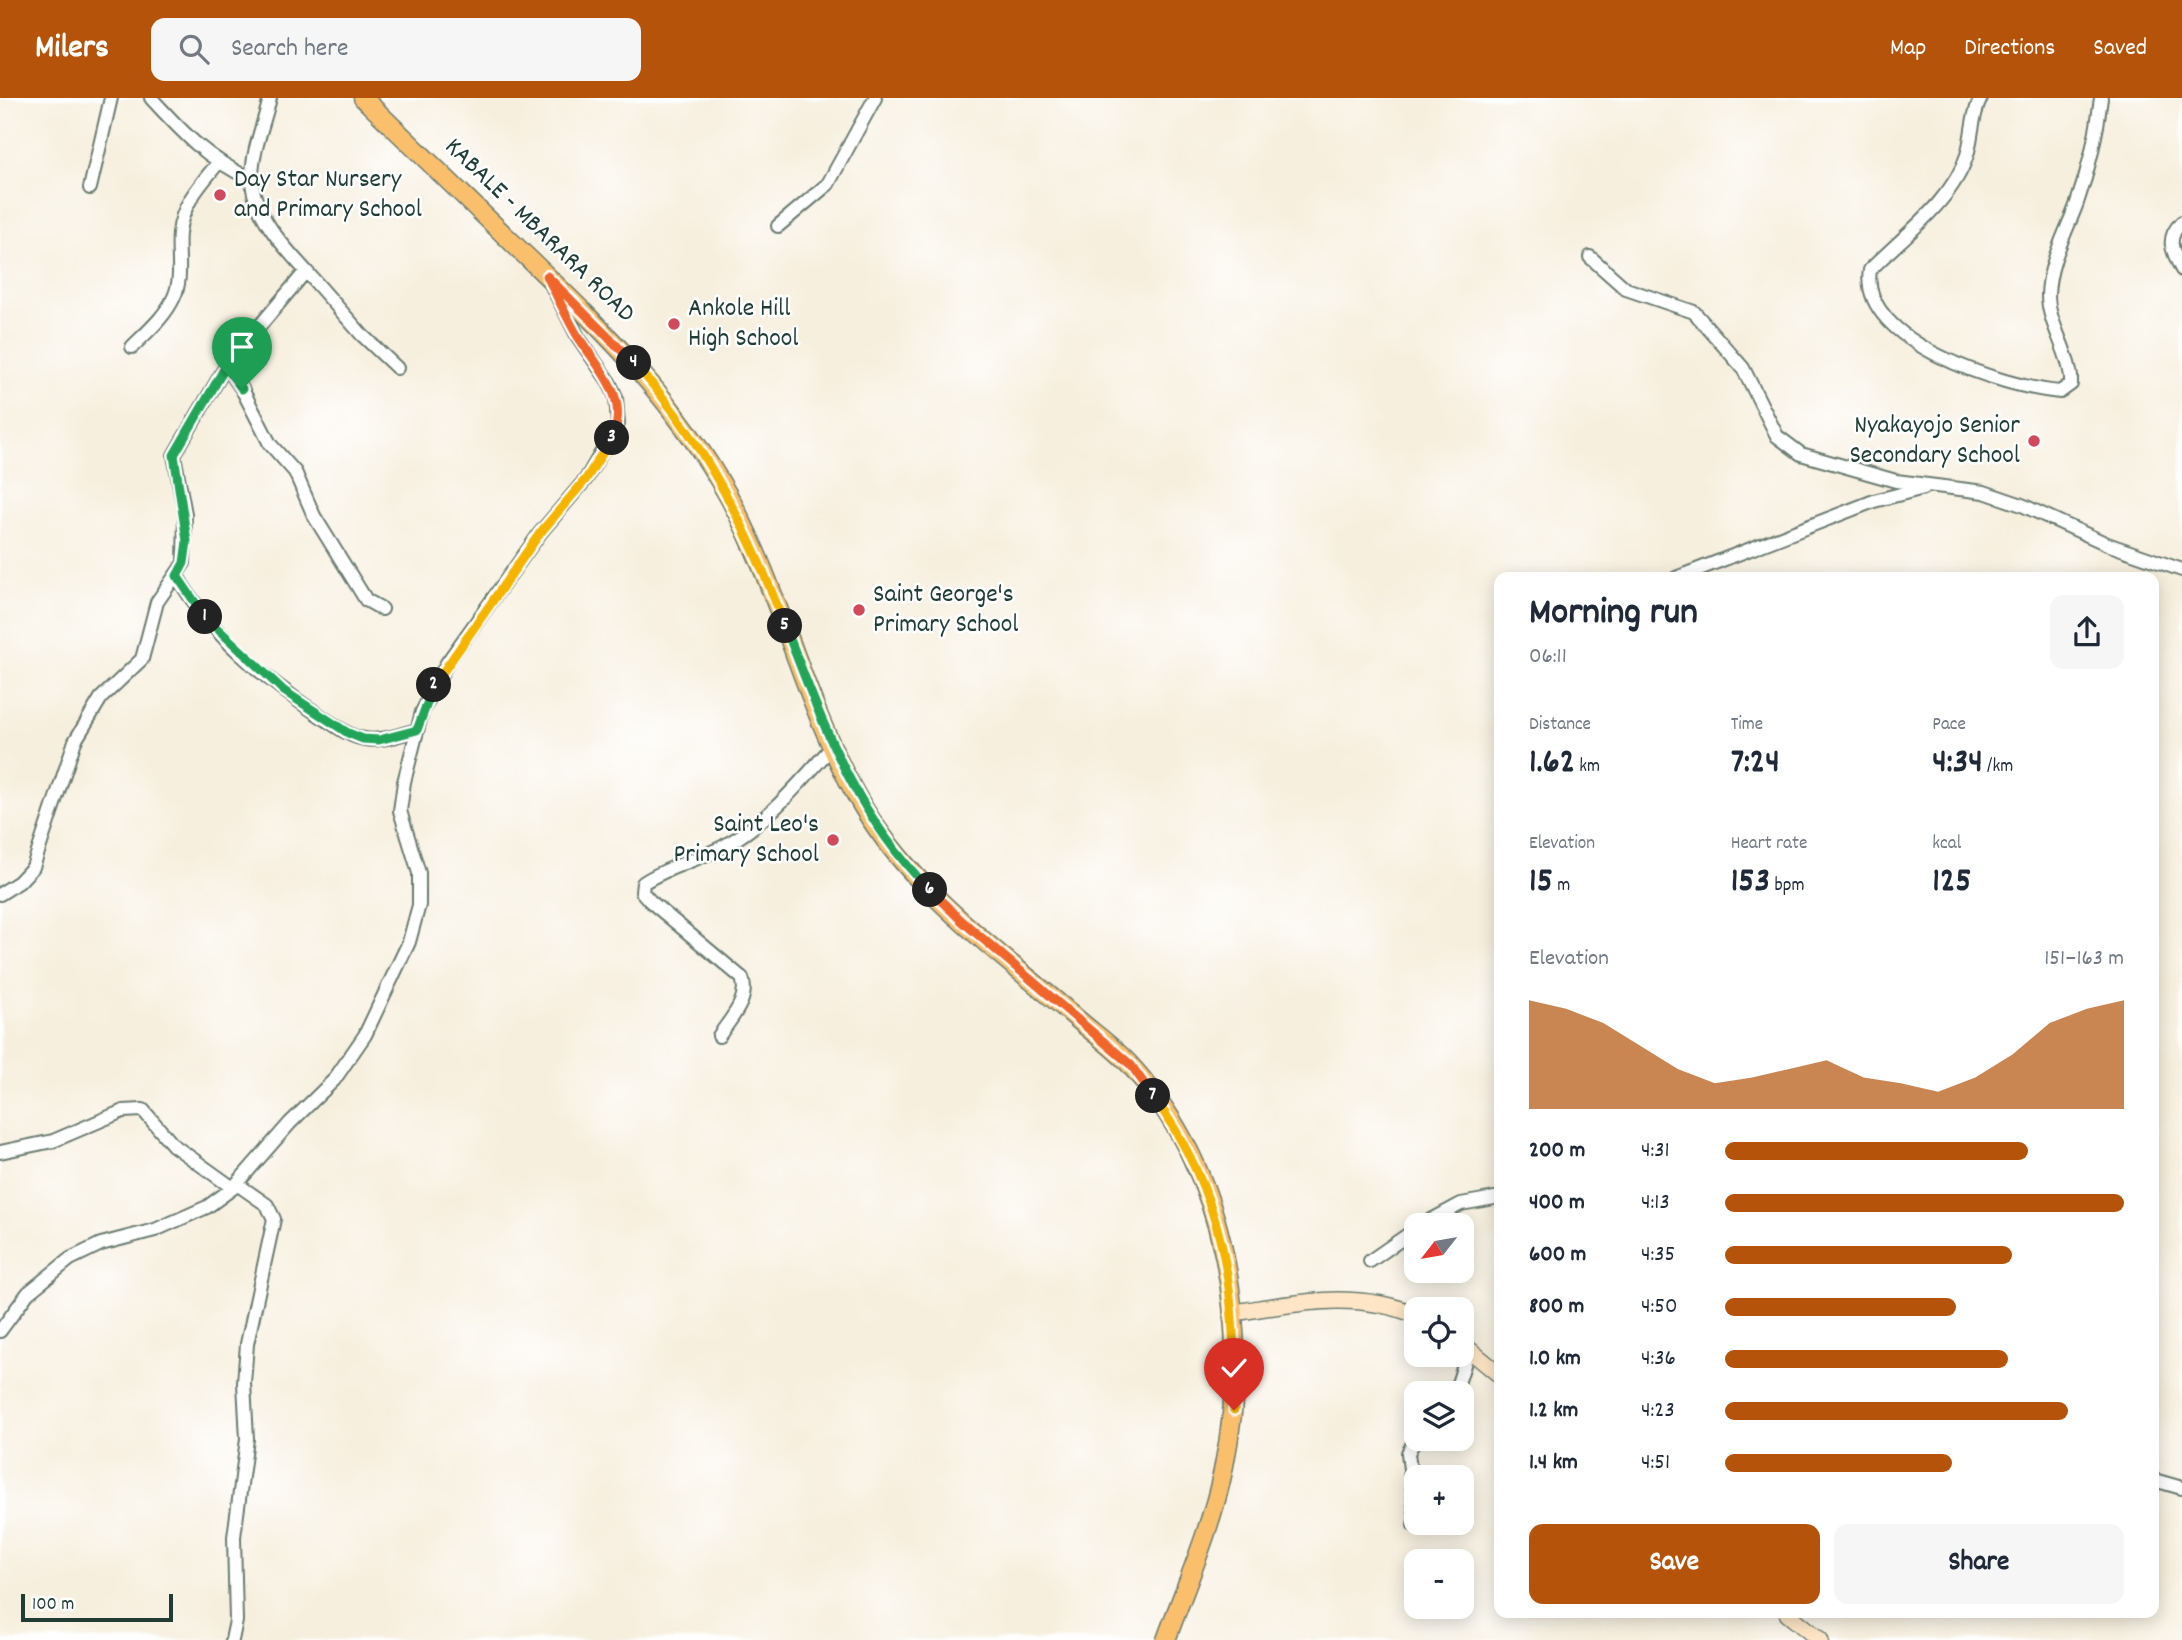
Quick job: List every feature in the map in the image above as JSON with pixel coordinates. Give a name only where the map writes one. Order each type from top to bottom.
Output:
[{"type":"main road","name":"KABALE - MBARARA ROAD","points":[[363,98],[602,328],[647,377],[687,428],[760,558],[832,747],[864,809],[908,868],[962,921],[1131,1065],[1175,1126],[1199,1175],[1220,1230],[1235,1350],[1234,1410],[1222,1477],[1166,1640]]},
{"type":"street","points":[[90,188],[111,98]]},
{"type":"street","points":[[152,98],[181,131],[218,163],[252,180]]},
{"type":"street","points":[[270,98],[255,151],[252,180],[258,203],[271,229],[306,271],[362,335],[397,368]]},
{"type":"street","points":[[778,226],[828,184],[875,98]]},
{"type":"street","points":[[1981,98],[1974,113],[1967,155],[1956,178],[1940,200],[1870,270],[1868,284],[1874,301],[1887,319],[1910,341],[1927,351],[1998,377],[2060,392],[2071,384],[2071,377],[2050,311],[2049,282],[2078,200],[2097,128],[2101,98]]},
{"type":"street","points":[[132,347],[166,312],[175,295],[179,231],[185,210],[191,196],[218,163]]},
{"type":"street","points":[[2182,222],[2173,230],[2170,238],[2171,248],[2182,270]]},
{"type":"street","points":[[1590,257],[1626,289],[1694,312],[1743,368],[1777,436],[1801,454],[1896,481],[1927,487],[1984,492],[2022,505],[2107,544],[2182,570]]},
{"type":"street","points":[[0,894],[19,882],[33,867],[81,729],[101,698],[142,659],[157,602],[184,563],[187,541],[174,455],[226,366],[306,271]]},
{"type":"street","points":[[0,1331],[28,1293],[70,1259],[101,1244],[155,1230],[207,1207],[235,1186],[290,1123],[334,1080],[365,1035],[409,942],[419,905],[419,873],[400,811],[404,782],[422,712],[447,663],[540,533],[586,479],[618,424],[615,397],[609,382],[578,337],[547,276]]},
{"type":"street","points":[[226,366],[242,389],[270,444],[295,472],[314,516],[366,600],[382,609]]},
{"type":"street","points":[[1691,572],[1874,501],[1927,487]]},
{"type":"street","points":[[177,576],[203,615],[259,670],[284,691],[348,733],[363,739],[379,740],[417,730]]},
{"type":"street","points":[[719,1036],[743,999],[746,989],[742,978],[682,932],[642,892],[643,883],[724,846],[754,828],[777,808],[832,747]]},
{"type":"street","points":[[0,1152],[53,1141],[123,1111],[143,1110],[173,1145],[267,1205],[274,1219],[247,1344],[244,1383],[247,1438],[234,1537],[236,1621],[232,1640]]},
{"type":"street","points":[[1444,1213],[1461,1204],[1494,1198]]},
{"type":"street","points":[[1370,1261],[1404,1237]]},
{"type":"street","points":[[1232,1313],[1280,1305],[1364,1300],[1404,1312]]},
{"type":"street","points":[[1474,1353],[1494,1370]]},
{"type":"street","points":[[2159,1481],[2182,1488]]},
{"type":"street","points":[[1793,1618],[1820,1640]]},
{"type":"place","name":"Day Star Nursery and Primary School","points":[[220,195]]},
{"type":"place","name":"Ankole Hill High School","points":[[674,324]]},
{"type":"place","name":"Nyakayojo Senior Secondary School","points":[[2034,441]]},
{"type":"place","name":"Saint George's Primary School","points":[[859,610]]},
{"type":"place","name":"Saint Leo's Primary School","points":[[833,840]]},
{"type":"route","points":[[242,389],[226,366],[174,455],[187,541],[184,563],[177,576],[203,615],[284,691],[348,733],[363,739],[379,740],[417,730],[433,686],[447,663],[540,533],[586,479],[618,424],[618,411],[609,382],[599,363],[578,337],[547,276],[609,335],[647,377],[687,428],[729,498],[760,558],[832,747],[864,809],[908,868],[962,921],[1131,1065],[1175,1126],[1199,1175],[1220,1230],[1229,1285],[1235,1350],[1234,1410]]}]
